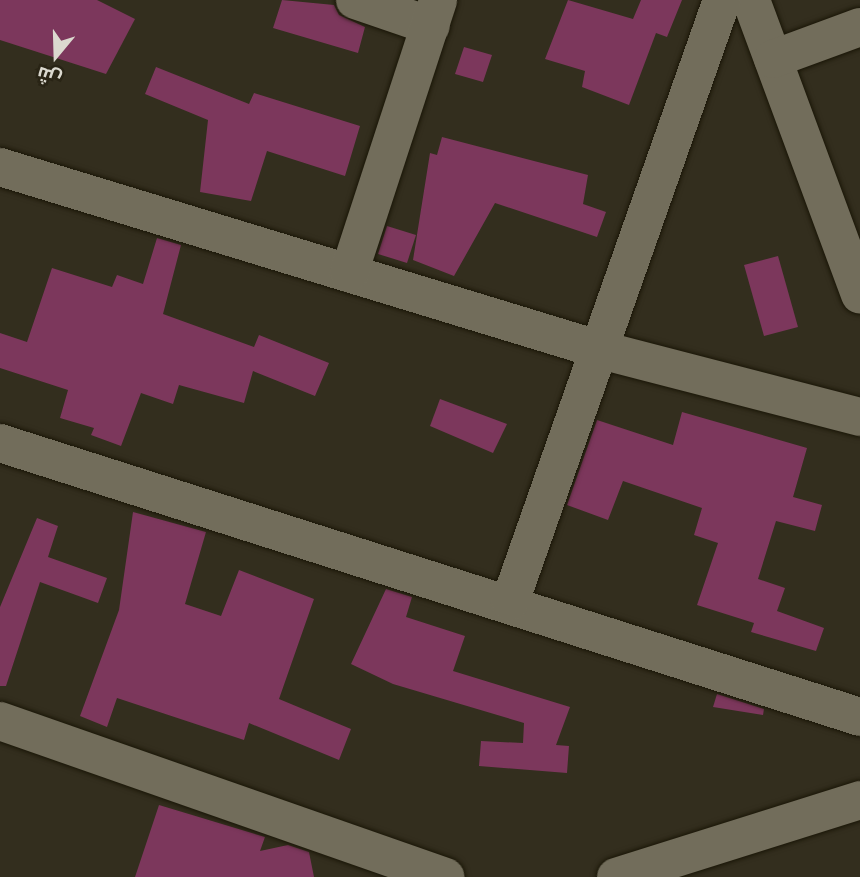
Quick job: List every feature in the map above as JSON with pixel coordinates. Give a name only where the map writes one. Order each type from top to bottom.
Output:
[{"type":"street","points":[[349,272],[435,13],[355,0]]},
{"type":"street","points":[[510,602],[601,350],[722,0]]},
{"type":"street","points":[[751,0],[853,256],[860,295]]},
{"type":"street","points":[[773,59],[860,27]]},
{"type":"street","points":[[0,167],[601,350],[860,417]]},
{"type":"street","points":[[0,443],[510,602],[860,717]]},
{"type":"street","points":[[0,721],[446,877]]},
{"type":"street","points":[[616,877],[860,800]]},
{"type":"building","points":[[0,0],[97,0],[135,19],[106,74],[0,40]]},
{"type":"building","points":[[282,0],[334,5],[339,15],[365,27],[358,53],[273,28]]},
{"type":"building","points":[[568,0],[633,19],[641,0],[682,0],[667,37],[656,33],[629,105],[582,87],[585,71],[545,59]]},
{"type":"building","points":[[464,47],[492,55],[483,82],[455,74]]},
{"type":"building","points":[[156,67],[249,104],[254,93],[360,126],[345,176],[267,151],[251,201],[200,192],[208,120],[145,94]]},
{"type":"building","points":[[442,137],[588,175],[583,204],[606,212],[597,237],[495,203],[454,276],[413,260],[430,153],[437,155]]},
{"type":"building","points":[[387,226],[416,235],[407,263],[378,254]]},
{"type":"building","points":[[157,238],[181,245],[163,314],[254,347],[259,335],[329,363],[315,396],[253,371],[244,403],[179,385],[173,404],[141,393],[121,446],[91,435],[94,428],[60,418],[68,390],[0,368],[0,333],[27,342],[52,268],[112,287],[117,275],[143,284]]},
{"type":"building","points":[[778,256],[798,327],[764,336],[744,265]]},
{"type":"building","points":[[440,399],[507,424],[493,453],[430,426]]},
{"type":"building","points":[[682,412],[807,448],[793,497],[822,505],[815,531],[776,521],[758,579],[785,588],[777,611],[824,628],[816,651],[751,632],[754,623],[697,605],[718,543],[694,535],[702,508],[623,481],[608,520],[567,505],[597,420],[673,445]]},
{"type":"building","points":[[133,512],[206,532],[185,604],[221,616],[239,570],[314,599],[279,699],[351,729],[339,760],[249,723],[244,740],[117,698],[107,727],[80,716],[119,610]]},
{"type":"building","points":[[37,518],[58,526],[48,557],[107,578],[98,603],[40,582],[6,686],[0,686],[0,607]]},
{"type":"building","points":[[386,589],[412,597],[406,617],[465,636],[453,671],[570,707],[556,745],[569,746],[567,773],[479,766],[481,741],[523,743],[524,723],[393,684],[351,664]]},
{"type":"building","points":[[717,694],[764,709],[763,715],[713,707]]},
{"type":"building","points":[[159,805],[265,837],[260,851],[288,845],[309,852],[314,877],[135,877]]}]
